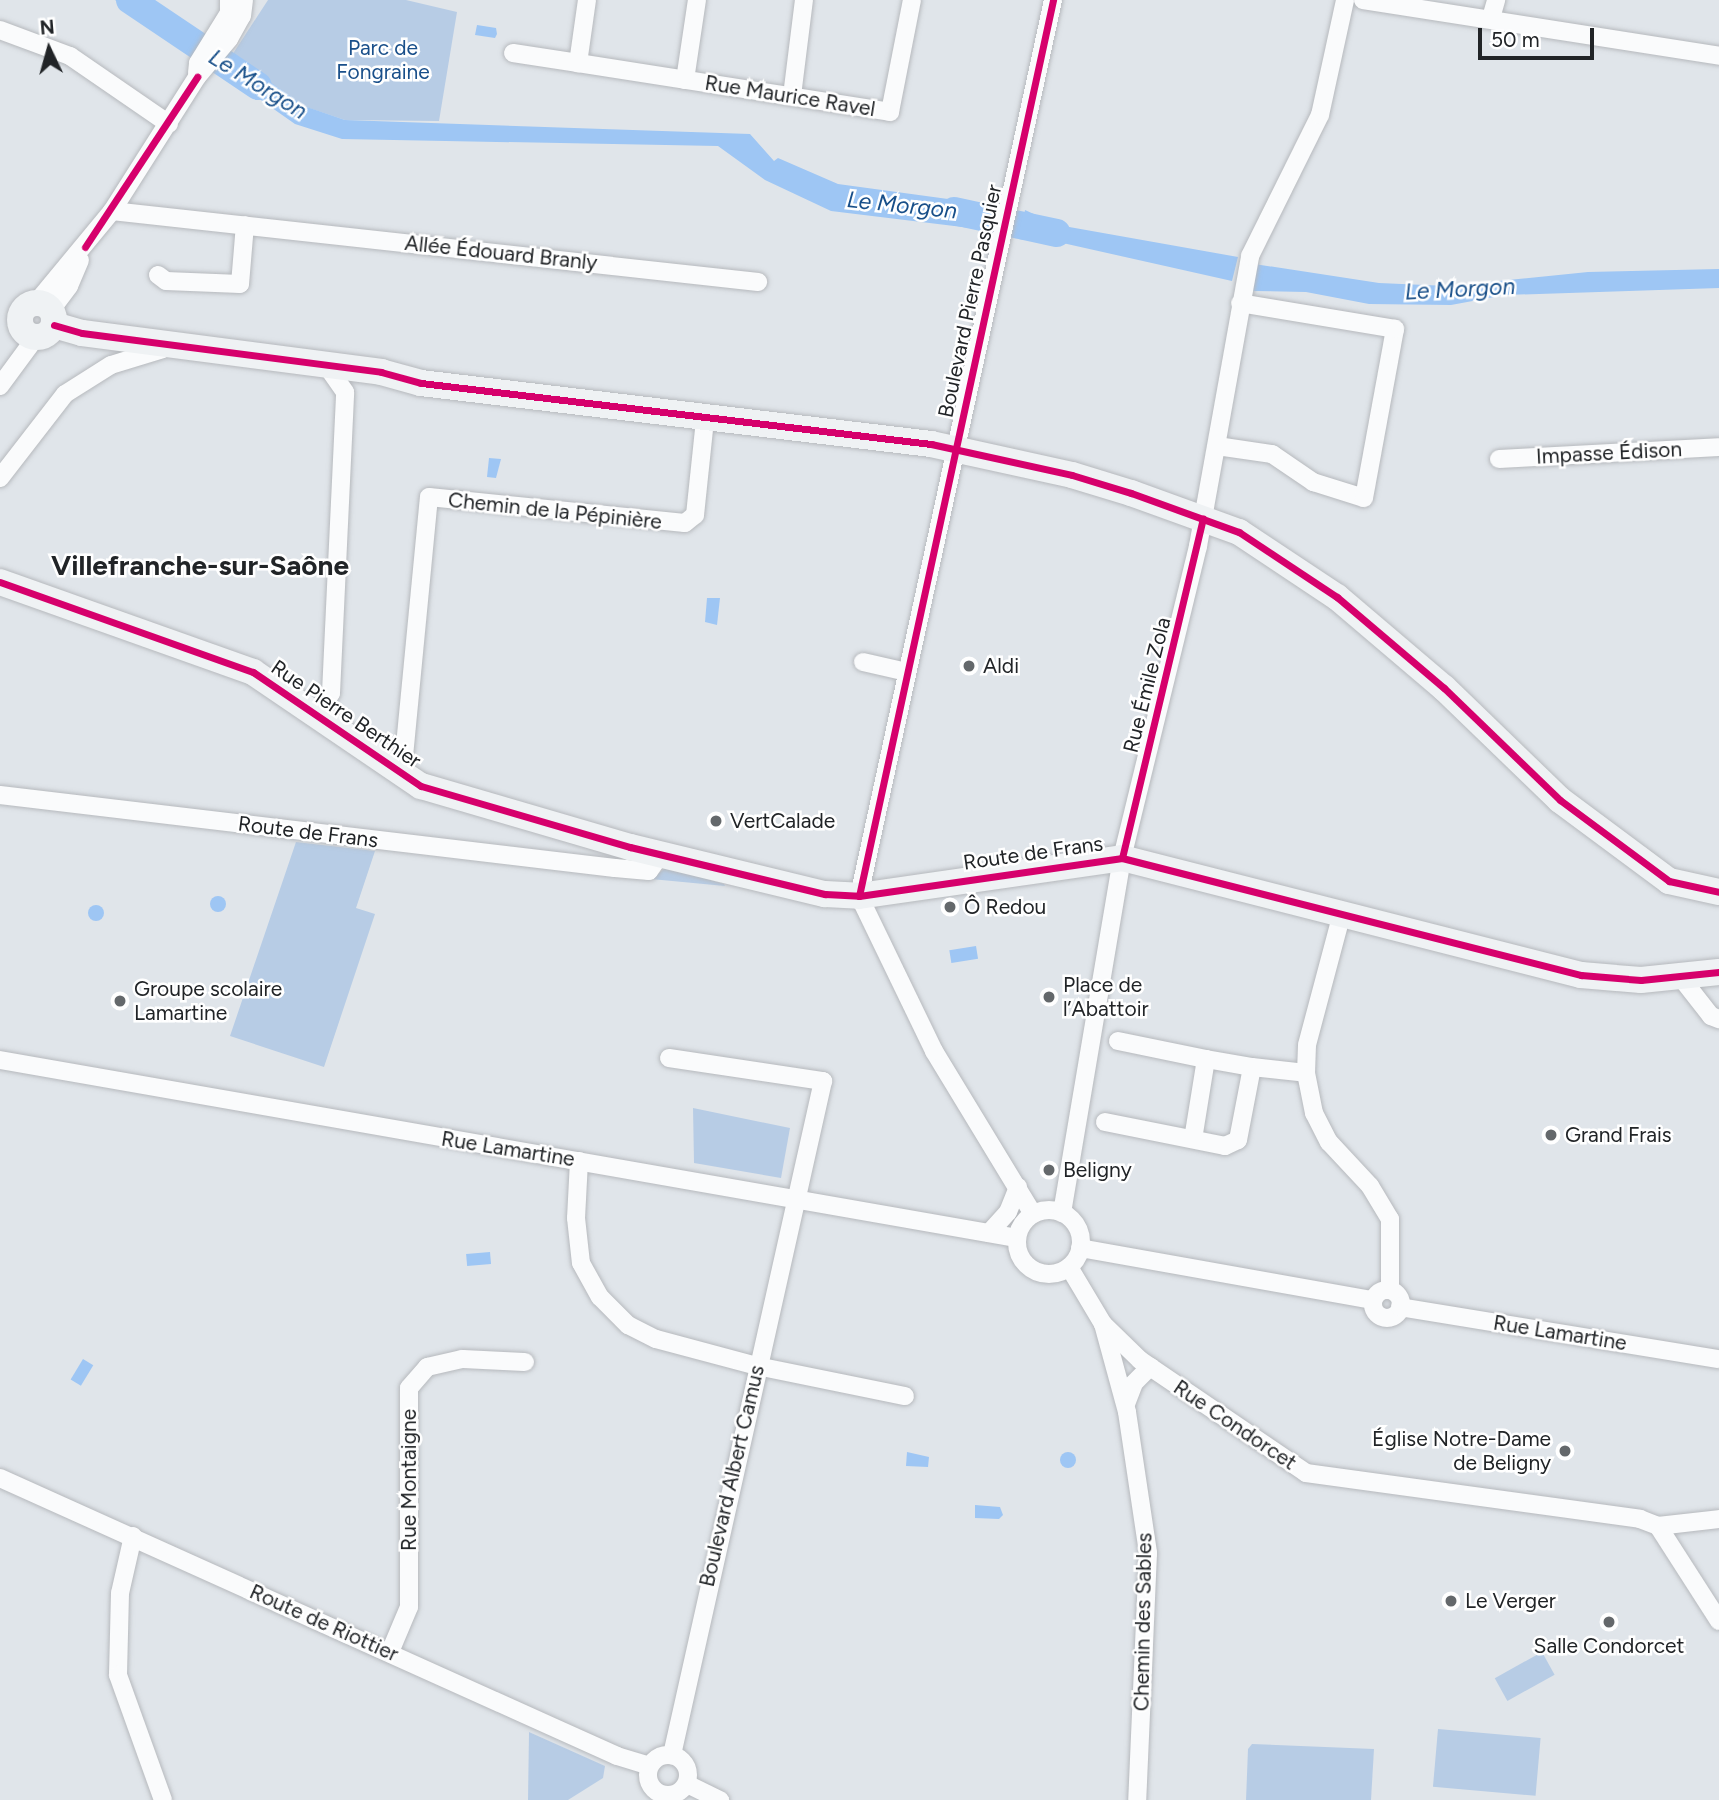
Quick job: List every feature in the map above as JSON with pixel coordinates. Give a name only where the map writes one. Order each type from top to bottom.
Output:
[{"type":"street","points":[[218,45],[229,13],[229,0]]},
{"type":"street","points":[[2,383],[8,357],[32,318],[69,286],[85,247],[112,211],[218,45],[242,16],[244,0]]},
{"type":"street","points":[[578,63],[587,0]]},
{"type":"street","points":[[685,80],[697,0]]},
{"type":"street","points":[[792,96],[804,0]]},
{"type":"street","name":"Rue Maurice Ravel","points":[[513,52],[890,112],[912,0]]},
{"type":"street","name":"Boulevard Pierre Pasquier","points":[[859,896],[1053,0]]},
{"type":"street","name":"Rue Émile Zola","points":[[1062,1213],[1122,858],[1203,519],[1250,256],[1320,115],[1345,0]]},
{"type":"street","points":[[1363,0],[1491,18],[1719,57]]},
{"type":"street","points":[[1491,18],[1496,0]]},
{"type":"street","points":[[0,30],[70,56],[169,124]]},
{"type":"street","name":"Allée Édouard Branly","points":[[112,211],[758,282]]},
{"type":"street","points":[[158,275],[166,281],[240,284],[245,225]]},
{"type":"street","points":[[1217,446],[1272,454],[1313,482],[1364,498],[1395,329],[1240,301]]},
{"type":"street","points":[[32,318],[82,333],[382,372],[421,383],[956,449],[1072,475],[1203,519],[1239,532],[1337,597],[1444,688],[1560,800],[1641,861],[1669,881],[1719,892]]},
{"type":"street","points":[[0,478],[65,394],[111,365],[184,345]]},
{"type":"street","points":[[317,714],[331,693],[345,392],[327,366]]},
{"type":"street","name":"Chemin de la Pépinière","points":[[402,777],[429,497],[685,523],[695,515],[705,420]]},
{"type":"street","name":"Impasse Édison","points":[[1499,459],[1719,447]]},
{"type":"street","name":"Rue Pierre Berthier","points":[[0,582],[253,672],[317,714],[402,777],[636,854]]},
{"type":"street","points":[[863,662],[907,672]]},
{"type":"street","name":"Route de Frans","points":[[0,795],[636,854],[825,894],[859,896],[1122,858],[1341,917],[1581,975],[1704,980]]},
{"type":"street","points":[[859,896],[934,1051],[972,1119],[1033,1214]]},
{"type":"street","points":[[1341,917],[1307,1045],[1306,1073],[1314,1113],[1329,1142],[1370,1186],[1390,1219],[1390,1290],[1400,1299],[1400,1307],[1396,1315],[1383,1318],[1375,1313],[1373,1300]]},
{"type":"street","points":[[1704,980],[1712,1016],[1719,1019]]},
{"type":"street","points":[[1118,1041],[1252,1067],[1306,1073]]},
{"type":"street","name":"Boulevard Albert Camus","points":[[669,1058],[822,1081],[672,1755]]},
{"type":"street","points":[[1194,1139],[1206,1059]]},
{"type":"street","name":"Rue Lamartine","points":[[0,1060],[796,1197],[1017,1238]]},
{"type":"street","points":[[1105,1122],[1225,1146],[1238,1140],[1252,1067]]},
{"type":"street","points":[[579,1161],[576,1218],[581,1263],[600,1297],[628,1325],[656,1339],[757,1366],[905,1396]]},
{"type":"street","points":[[989,1233],[1008,1212],[1018,1187]]},
{"type":"street","points":[[1062,1213],[1075,1224],[1080,1248],[1069,1267],[1060,1273],[1038,1273],[1021,1259],[1017,1238],[1033,1214],[1062,1213]]},
{"type":"street","points":[[1080,1248],[1373,1300]]},
{"type":"street","name":"Rue Condorcet","points":[[1069,1267],[1103,1324],[1150,1367],[1306,1473],[1640,1519],[1658,1526],[1719,1519]]},
{"type":"street","points":[[1373,1300],[1381,1291],[1390,1290]]},
{"type":"street","name":"Rue Lamartine","points":[[1400,1307],[1719,1359]]},
{"type":"street","name":"Chemin des Sables","points":[[1103,1324],[1122,1397],[1148,1553],[1138,1800]]},
{"type":"street","name":"Rue Montaigne","points":[[390,1652],[409,1606],[409,1388],[427,1367],[462,1359],[525,1362]]},
{"type":"street","points":[[1122,1397],[1150,1367]]},
{"type":"street","points":[[1122,1397],[1150,1367]]},
{"type":"street","name":"Route de Riottier","points":[[0,1478],[617,1756],[649,1766]]},
{"type":"street","points":[[1658,1526],[1719,1621]]},
{"type":"street","points":[[132,1536],[120,1593],[118,1675],[163,1800]]},
{"type":"street","points":[[672,1755],[687,1766],[687,1784],[668,1798],[650,1786],[649,1766],[659,1756],[672,1755]]},
{"type":"street","points":[[687,1784],[720,1800]]},
{"type":"green space","name":"Parc de Fongraine","points":[[268,0],[406,0],[457,12],[439,121],[345,120],[303,106],[232,55]]},
{"type":"green space","points":[[296,842],[375,851],[356,908],[375,914],[324,1067],[230,1036]]},
{"type":"green space","points":[[667,867],[724,884],[725,886],[651,879]]},
{"type":"green space","points":[[693,1108],[790,1128],[781,1178],[694,1163]]},
{"type":"green space","points":[[1542,1652],[1555,1675],[1507,1701],[1495,1678]]},
{"type":"green space","points":[[1438,1729],[1541,1738],[1536,1796],[1433,1787]]},
{"type":"green space","points":[[529,1732],[605,1766],[603,1778],[568,1800],[528,1800]]},
{"type":"green space","points":[[1252,1744],[1374,1749],[1371,1800],[1246,1800],[1248,1749]]},
{"type":"water","points":[[115,0],[150,0],[208,38],[202,39],[192,53]]},
{"type":"water","points":[[477,25],[496,28],[495,38],[475,35]]},
{"type":"water","points":[[232,55],[304,106],[345,120],[750,134],[774,161],[778,158],[838,184],[992,205],[987,230],[831,211],[765,180],[718,146],[342,139],[295,124],[221,72]]},
{"type":"water","points":[[1025,210],[1058,225],[1238,257],[1232,281],[1027,235],[1025,240],[1019,239]]},
{"type":"water","points":[[1248,263],[1379,283],[1448,286],[1588,272],[1719,269],[1719,288],[1505,295],[1451,305],[1369,304],[1306,292],[1253,291]]},
{"type":"water","points":[[489,458],[501,459],[496,478],[487,477]]},
{"type":"water","points":[[707,598],[720,598],[717,625],[705,622]]},
{"type":"water","points":[[218,896],[224,898],[224,910],[218,912],[212,910],[210,904],[212,898]]},
{"type":"water","points":[[93,905],[99,905],[104,913],[102,919],[93,921],[88,916],[88,910]]},
{"type":"water","points":[[976,946],[978,959],[951,963],[949,950]]},
{"type":"water","points":[[490,1252],[491,1264],[467,1266],[466,1254]]},
{"type":"water","points":[[83,1359],[93,1365],[81,1386],[71,1380]]},
{"type":"water","points":[[907,1452],[929,1457],[928,1467],[906,1466]]},
{"type":"water","points":[[1065,1452],[1071,1452],[1076,1460],[1074,1466],[1065,1468],[1060,1463],[1060,1457]]},
{"type":"water","points":[[975,1505],[1000,1507],[1003,1515],[999,1519],[975,1518]]},
{"type":"waterway","name":"Le Morgon","points":[[130,0],[258,86]]},
{"type":"waterway","name":"Le Morgon","points":[[954,211],[1057,233]]},
{"type":"cycle path","points":[[859,896],[1053,0]]},
{"type":"cycle path","points":[[85,247],[197,77]]},
{"type":"cycle path","points":[[54,325],[82,333],[381,372],[421,383],[931,444],[1072,475],[1131,493],[1239,532],[1337,597],[1444,688],[1560,800],[1669,881],[1719,892]]},
{"type":"cycle path","points":[[1122,858],[1203,519]]},
{"type":"cycle path","points":[[0,582],[253,672],[421,786],[630,847],[825,894],[859,896],[1122,858],[1581,975],[1641,980],[1719,972]]},
{"type":"place","name":"Aldi","points":[[969,666]]},
{"type":"place","name":"VertCalade","points":[[716,821]]},
{"type":"place","name":"Ô Redou","points":[[950,907]]},
{"type":"place","name":"Place de l’Abattoir","points":[[1049,997]]},
{"type":"place","name":"Groupe scolaire Lamartine","points":[[120,1001]]},
{"type":"place","name":"Grand Frais","points":[[1551,1135]]},
{"type":"place","name":"Beligny","points":[[1049,1170]]},
{"type":"place","name":"Église Notre-Dame de Beligny","points":[[1565,1451]]},
{"type":"place","name":"Le Verger","points":[[1451,1601]]},
{"type":"place","name":"Salle Condorcet","points":[[1609,1622]]},
{"type":"district","name":"Villefranche-sur-Saône","points":[[200,565]]}]
